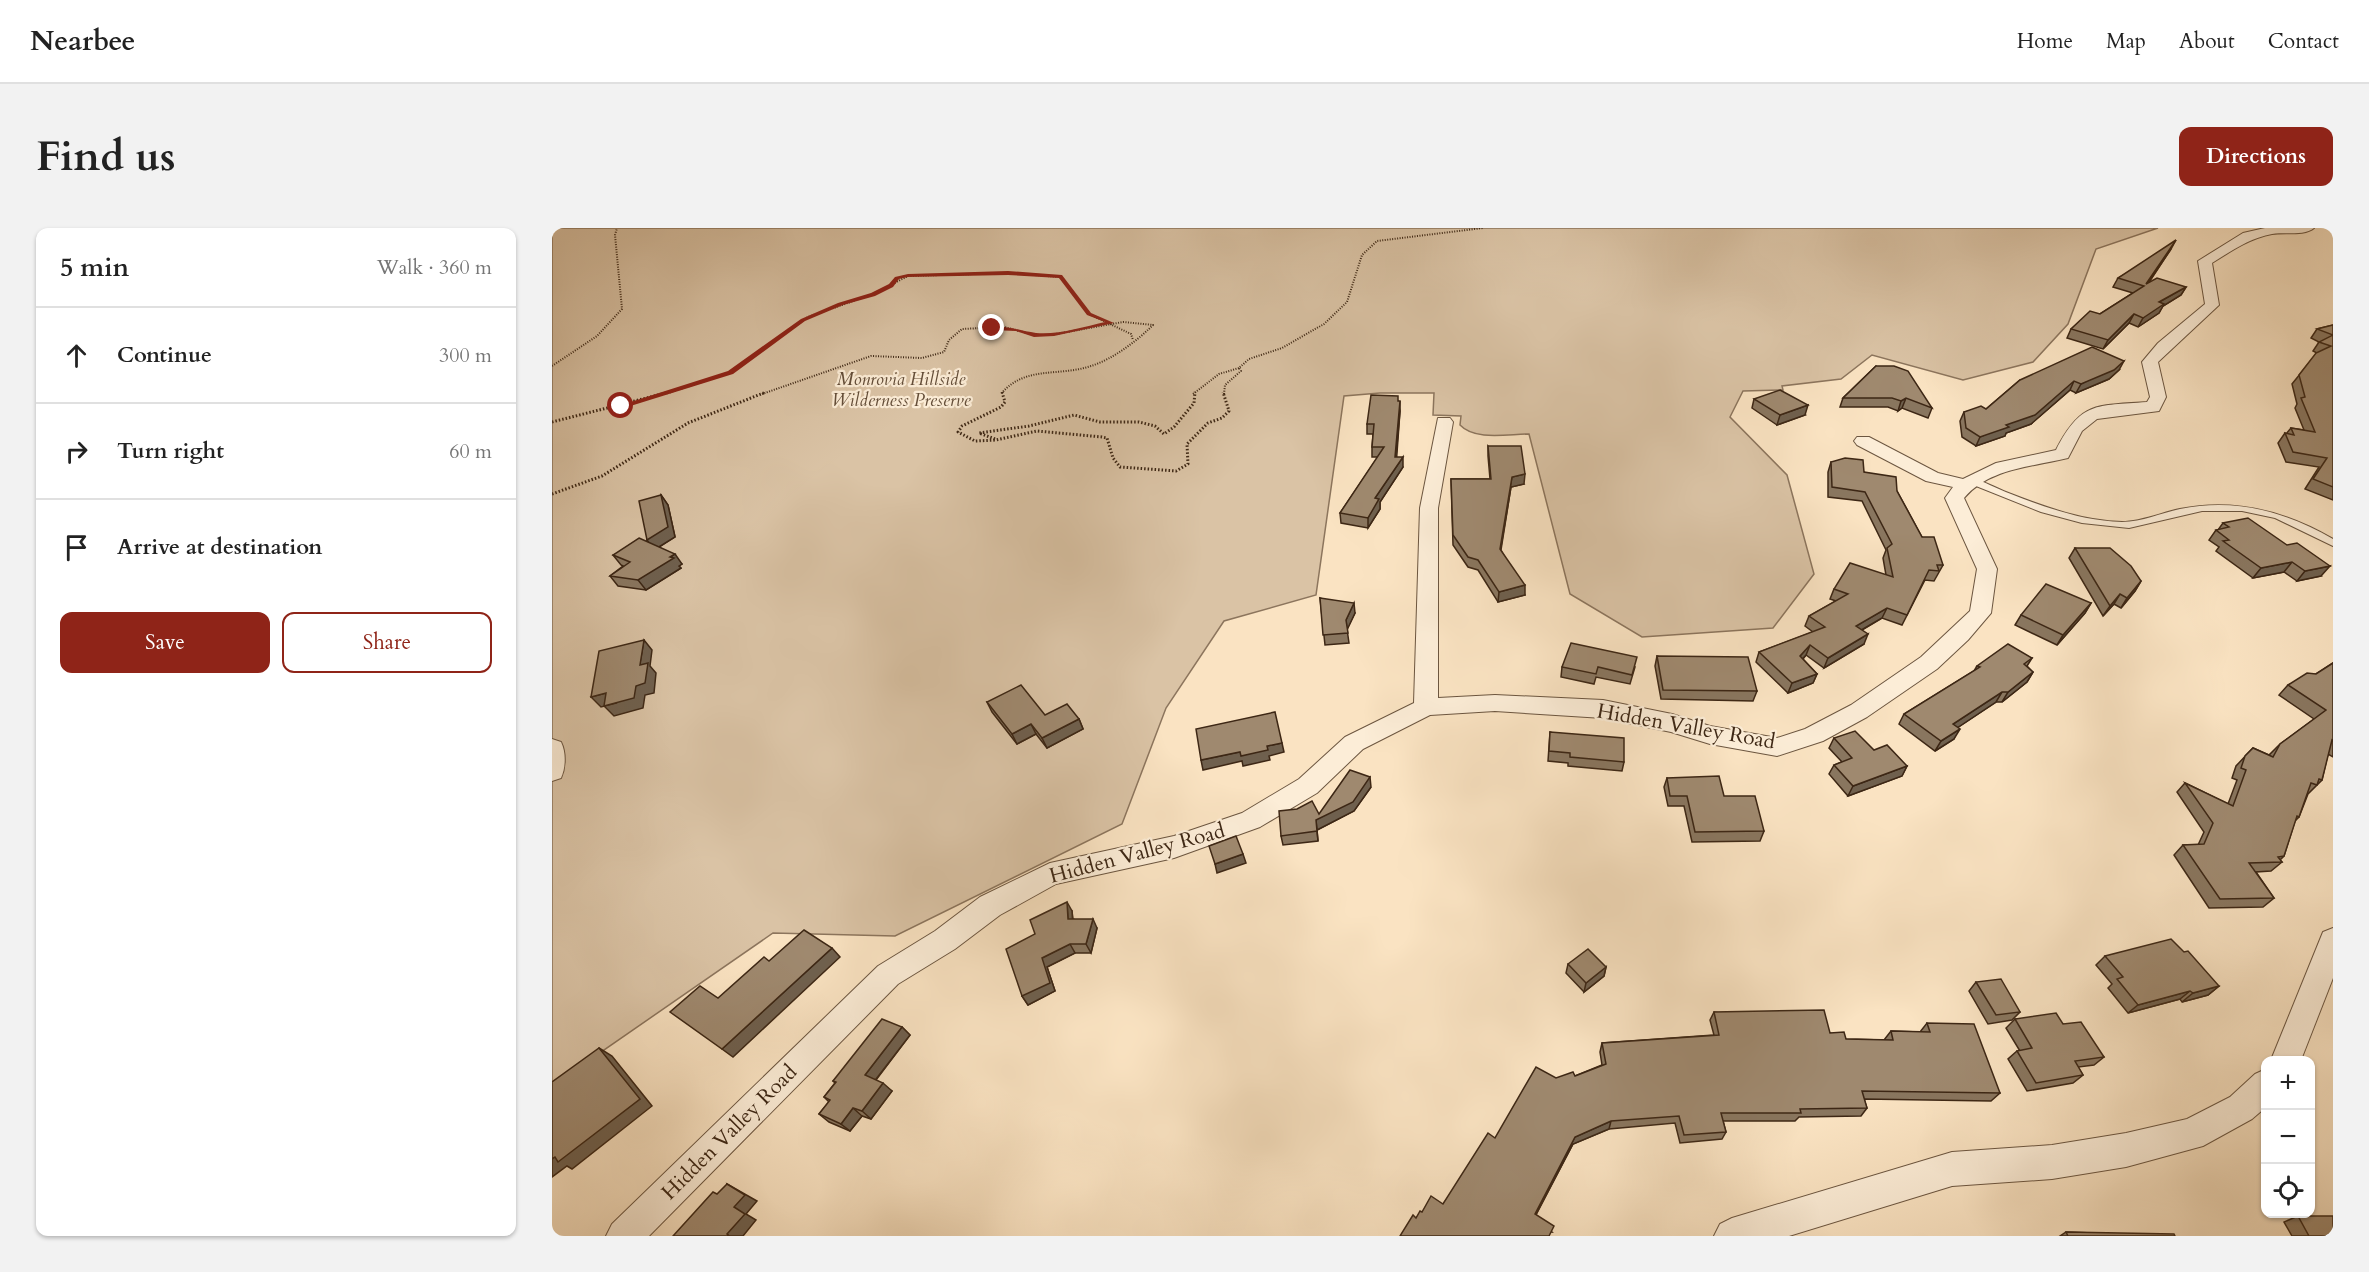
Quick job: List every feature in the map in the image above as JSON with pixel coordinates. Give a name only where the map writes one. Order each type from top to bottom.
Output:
[{"type":"street","points":[[1863,441],[1932,477],[1966,482],[2062,453],[2076,427],[2092,416],[2108,410],[2153,407],[2158,397],[2150,362],[2159,347],[2181,333],[2212,305],[2211,292],[2203,278],[2205,261],[2248,237],[2273,230],[2308,228]]},
{"type":"street","points":[[1426,707],[1429,508],[1444,422]]},
{"type":"street","name":"Hidden Valley Road","points":[[624,1236],[888,975],[945,940],[990,906],[1050,874],[1174,847],[1251,820],[1308,786],[1354,743],[1426,707],[1495,703],[1603,709],[1672,723],[1710,735],[1777,747],[1814,735],[1859,711],[1921,669],[1960,635],[1980,613],[1988,569],[1954,498],[1966,482]]},
{"type":"street","points":[[552,748],[552,771]]},
{"type":"street","points":[[2288,1056],[2333,941]]},
{"type":"street","points":[[1732,1236],[1952,1169],[2052,1162],[2126,1150],[2191,1134],[2241,1108],[2261,1089]]},
{"type":"lane","points":[[1966,482],[2055,514],[2091,522],[2125,525],[2208,507],[2238,507],[2296,520],[2333,543]]},
{"type":"path","points":[[552,366],[597,336],[622,309],[615,235],[617,228]]},
{"type":"path","points":[[996,440],[979,433],[1029,426],[1064,416],[1100,422],[1139,422],[1155,426],[1164,434],[1174,427],[1194,403],[1193,393],[1204,382],[1226,370],[1239,368],[1249,359],[1282,348],[1324,324],[1347,302],[1362,255],[1377,242],[1483,228]]},
{"type":"path","points":[[552,422],[621,406],[731,372],[803,320],[840,304],[873,295],[891,286],[897,278],[908,276],[1008,273],[1060,276],[1089,314],[1131,333],[1133,340]]},
{"type":"path","points":[[552,494],[602,476],[688,423],[800,379],[856,361],[887,355],[905,359],[936,355],[944,352],[949,340],[962,329],[1017,329],[1034,335],[1137,321],[1153,325],[1146,334],[1090,367],[1031,375],[1016,380],[1001,394],[1005,402],[1001,407],[962,426],[958,432],[964,440],[976,442],[1040,430],[1067,436],[1097,436],[1107,438],[1113,458],[1120,467],[1176,471],[1188,464],[1187,444],[1197,432],[1229,411],[1230,405],[1223,392],[1225,385],[1241,370],[1239,368]]},
{"type":"green space","name":"Monrovia Hillside Wilderness Preserve","points":[[552,228],[2158,228],[2096,249],[2068,324],[2033,362],[1963,380],[1872,355],[1841,379],[1782,386],[1783,390],[1743,391],[1730,417],[1787,475],[1814,574],[1773,628],[1642,637],[1570,594],[1529,434],[1492,436],[1466,430],[1460,425],[1461,416],[1433,415],[1434,393],[1344,396],[1316,595],[1224,621],[1166,708],[1122,824],[895,936],[773,933],[552,1086]]},
{"type":"building","points":[[2176,240],[2146,284],[2157,278],[2186,287],[2159,302],[2164,304],[2143,318],[2134,314],[2108,340],[2071,329],[2090,311],[2100,314],[2144,286],[2118,278]]},
{"type":"building","points":[[2333,325],[2333,335],[2317,329]]},
{"type":"building","points":[[2333,335],[2333,487],[2313,479],[2327,458],[2293,452],[2285,433],[2294,435],[2291,428],[2315,432],[2301,398],[2305,397],[2299,375],[2316,353],[2331,346],[2319,342]]},
{"type":"building","points":[[2092,347],[2124,361],[2114,370],[2081,384],[2074,381],[2035,415],[2006,425],[2009,427],[1980,437],[1966,428],[1964,412],[1981,406],[1986,409],[2020,380]]},
{"type":"building","points":[[1876,366],[1894,366],[1908,371],[1932,408],[1906,398],[1901,401],[1892,398],[1843,398]]},
{"type":"building","points":[[1780,390],[1808,405],[1780,415],[1754,399]]},
{"type":"building","points":[[1371,395],[1398,396],[1398,401],[1400,401],[1395,457],[1403,457],[1375,498],[1379,499],[1368,518],[1340,513],[1384,447],[1372,447],[1374,424],[1367,424]]},
{"type":"building","points":[[1488,446],[1521,446],[1525,474],[1512,477],[1500,549],[1525,585],[1499,592],[1478,560],[1468,557],[1453,535],[1451,479],[1491,479]]},
{"type":"building","points":[[1845,458],[1863,460],[1864,472],[1896,477],[1897,491],[1922,537],[1934,537],[1943,565],[1937,565],[1939,571],[1929,570],[1907,615],[1887,608],[1856,626],[1868,634],[1828,658],[1810,645],[1800,656],[1817,674],[1792,683],[1759,652],[1825,627],[1809,616],[1848,594],[1834,589],[1850,563],[1893,577],[1887,548],[1892,544],[1865,492],[1832,487],[1831,462]]},
{"type":"building","points":[[661,495],[668,527],[647,540],[639,501]]},
{"type":"building","points":[[2248,518],[2287,545],[2297,543],[2330,566],[2305,571],[2292,562],[2261,568],[2223,541],[2229,540],[2216,530],[2229,527],[2223,523]]},
{"type":"building","points":[[639,538],[675,554],[670,557],[674,558],[638,580],[610,576],[630,562],[613,555]]},
{"type":"building","points":[[2075,548],[2110,548],[2131,566],[2141,581],[2127,598],[2120,594],[2110,606]]},
{"type":"building","points":[[2046,584],[2091,603],[2063,635],[2021,615]]},
{"type":"building","points":[[1320,598],[1354,603],[1346,620],[1348,633],[1323,635]]},
{"type":"building","points":[[644,640],[640,665],[648,663],[645,683],[636,686],[634,698],[604,706],[606,693],[591,697],[599,651]]},
{"type":"building","points":[[1571,643],[1637,657],[1632,675],[1598,667],[1596,674],[1562,667]]},
{"type":"building","points":[[2008,644],[2032,658],[2024,664],[2033,672],[2008,692],[2002,692],[1953,724],[1960,729],[1941,741],[1904,714],[1980,667],[1977,666]]},
{"type":"building","points":[[1657,656],[1748,657],[1757,691],[1663,690]]},
{"type":"building","points":[[2333,663],[2333,741],[2322,780],[2319,779],[2317,785],[2311,783],[2284,856],[2278,857],[2282,862],[2249,863],[2274,898],[2220,899],[2183,845],[2204,844],[2213,823],[2185,783],[2233,806],[2246,770],[2241,768],[2245,756],[2253,748],[2273,757],[2280,744],[2326,710],[2288,685],[2307,673],[2316,674]]},
{"type":"building","points":[[1021,685],[1045,715],[1067,704],[1079,719],[1042,738],[1031,724],[1012,734],[987,702]]},
{"type":"building","points":[[1275,712],[1282,743],[1267,746],[1268,750],[1241,756],[1240,752],[1201,760],[1196,729]]},
{"type":"building","points":[[1855,731],[1874,750],[1887,745],[1907,766],[1853,786],[1834,765],[1852,758],[1834,738]]},
{"type":"building","points":[[1550,732],[1624,738],[1624,762],[1570,757],[1570,753],[1549,751]]},
{"type":"building","points":[[1350,770],[1370,777],[1353,802],[1316,820],[1317,831],[1281,836],[1279,811],[1297,809],[1312,801],[1319,814]]},
{"type":"building","points":[[1719,776],[1724,796],[1755,796],[1764,831],[1695,832],[1687,796],[1670,796],[1667,778]]},
{"type":"building","points":[[1236,836],[1243,854],[1215,864],[1209,846]]},
{"type":"building","points":[[1067,902],[1068,919],[1093,919],[1086,944],[1070,944],[1042,958],[1050,983],[1022,996],[1006,949],[1035,934],[1030,920]]},
{"type":"building","points":[[804,930],[832,948],[722,1049],[670,1012],[700,986],[718,998],[764,957],[769,961]]},
{"type":"building","points":[[2171,939],[2184,952],[2188,951],[2219,986],[2138,1005],[2117,979],[2123,977],[2105,956]]},
{"type":"building","points":[[1588,949],[1606,967],[1586,983],[1568,964]]},
{"type":"building","points":[[2001,979],[2020,1012],[1996,1015],[1976,982]]},
{"type":"building","points":[[1824,1010],[1830,1033],[1844,1032],[1846,1039],[1893,1040],[1891,1031],[1930,1032],[1927,1023],[1974,1024],[2000,1093],[1862,1091],[1867,1108],[1800,1109],[1801,1113],[1721,1113],[1726,1132],[1684,1135],[1679,1116],[1611,1121],[1575,1137],[1535,1214],[1554,1226],[1549,1236],[1400,1236],[1413,1215],[1416,1218],[1420,1211],[1422,1212],[1431,1196],[1443,1204],[1488,1133],[1495,1138],[1536,1067],[1556,1078],[1573,1072],[1575,1076],[1606,1064],[1602,1043],[1719,1035],[1714,1012]]},
{"type":"building","points":[[2056,1013],[2063,1024],[2081,1022],[2104,1057],[2075,1061],[2083,1075],[2036,1083],[2017,1051],[2032,1048],[2015,1019]]},
{"type":"building","points":[[882,1019],[902,1027],[865,1075],[883,1083],[862,1111],[853,1108],[841,1124],[819,1114],[830,1100],[824,1097],[836,1082],[833,1081]]},
{"type":"building","points":[[599,1048],[640,1099],[558,1162],[555,1157],[552,1159],[552,1082]]},
{"type":"building","points":[[727,1184],[745,1195],[734,1207],[745,1214],[727,1234],[729,1236],[673,1236],[713,1192],[717,1194]]},
{"type":"building","points":[[2333,1216],[2333,1236],[2309,1236],[2299,1218]]},
{"type":"building","points":[[2066,1232],[2174,1234],[2175,1236],[2068,1236]]},
{"type":"route","points":[[621,406],[731,372],[803,320],[840,304],[873,295],[891,286],[897,278],[908,276],[1008,273],[1060,276],[1089,314],[1111,323],[1054,334],[1034,335],[1017,329],[992,328]]}]
